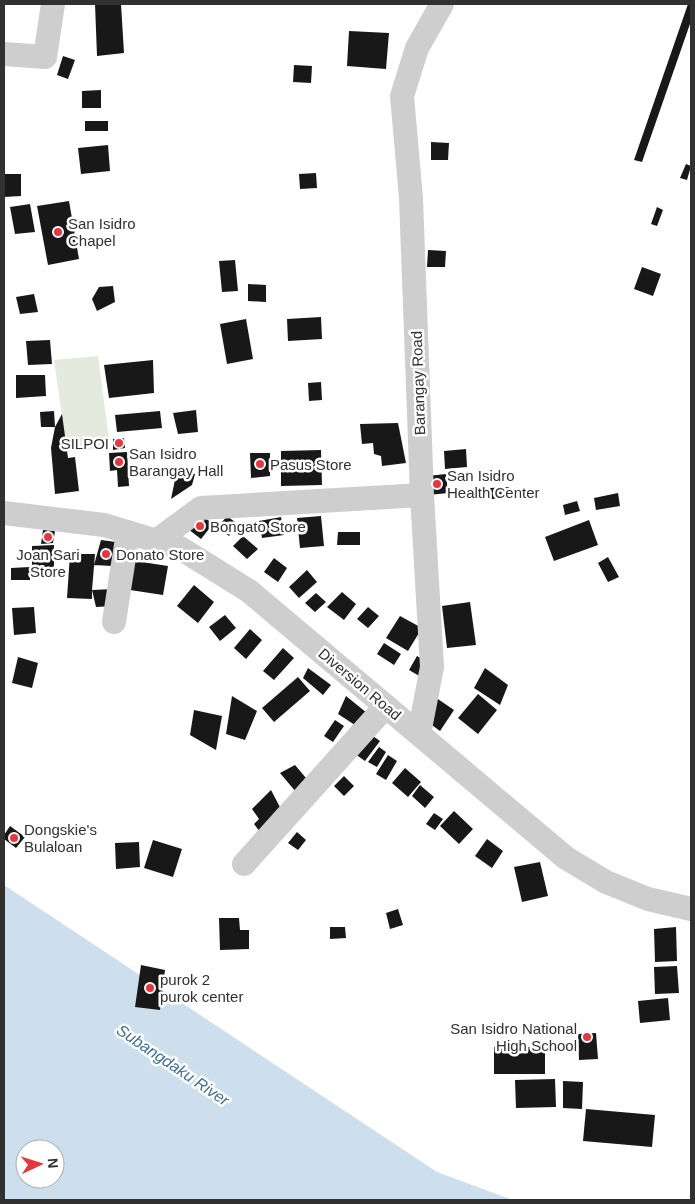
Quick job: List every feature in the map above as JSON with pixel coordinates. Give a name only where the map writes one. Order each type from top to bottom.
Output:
[{"type":"street","points":[[4,54],[45,57],[53,4]]},
{"type":"street","name":"Barangay Road","points":[[419,734],[432,668],[422,495],[411,198],[402,96],[417,48],[442,4]]},
{"type":"street","points":[[156,541],[200,508],[422,495]]},
{"type":"street","name":"Diversion Road","points":[[4,513],[104,525],[180,548],[249,591],[566,858],[606,882],[648,899],[691,909]]},
{"type":"street","points":[[114,622],[128,532]]},
{"type":"street","points":[[244,864],[386,706]]},
{"type":"shaded area","points":[[98,356],[110,447],[67,452],[54,360]]},
{"type":"water","name":"Subangdaku River","points":[[4,885],[437,1172],[513,1200],[4,1200]]},
{"type":"building","points":[[95,4],[121,4],[124,53],[97,56]]},
{"type":"building","points":[[688,4],[691,4],[691,21],[642,162],[634,160]]},
{"type":"building","points":[[349,31],[389,33],[386,69],[347,66]]},
{"type":"building","points":[[63,56],[75,60],[68,79],[57,75]]},
{"type":"building","points":[[294,65],[312,66],[311,83],[293,82]]},
{"type":"building","points":[[101,90],[101,108],[82,108],[82,91]]},
{"type":"building","points":[[85,121],[108,121],[108,131],[85,131]]},
{"type":"building","points":[[431,142],[449,143],[448,160],[431,160]]},
{"type":"building","points":[[108,145],[110,171],[81,174],[78,148]]},
{"type":"building","points":[[686,164],[691,166],[687,180],[680,178]]},
{"type":"building","points":[[316,173],[317,188],[300,189],[299,174]]},
{"type":"building","points":[[4,174],[21,174],[21,196],[4,197]]},
{"type":"building","name":"San Isidro Chapel","points":[[69,201],[79,259],[48,265],[37,206]]},
{"type":"building","points":[[30,204],[35,232],[15,234],[10,207]]},
{"type":"building","points":[[657,207],[663,210],[657,226],[651,224]]},
{"type":"building","points":[[428,250],[446,251],[445,267],[427,267]]},
{"type":"building","points":[[235,260],[238,291],[222,292],[219,261]]},
{"type":"building","points":[[642,267],[661,274],[653,296],[634,289]]},
{"type":"building","points":[[248,284],[266,285],[266,302],[248,301]]},
{"type":"building","points":[[113,286],[115,302],[97,311],[92,299],[99,287]]},
{"type":"building","points":[[34,294],[38,312],[20,314],[16,297]]},
{"type":"building","points":[[321,317],[322,339],[288,341],[287,319]]},
{"type":"building","points":[[246,319],[253,359],[227,364],[220,324]]},
{"type":"building","points":[[50,340],[52,364],[28,365],[26,341]]},
{"type":"building","points":[[153,360],[154,393],[109,398],[104,365]]},
{"type":"building","points":[[16,375],[45,375],[46,396],[16,398]]},
{"type":"building","points":[[321,382],[322,400],[309,401],[308,383]]},
{"type":"building","points":[[196,410],[198,432],[178,434],[173,413]]},
{"type":"building","points":[[54,411],[55,427],[41,427],[40,412]]},
{"type":"building","points":[[160,411],[162,428],[117,432],[115,415]]},
{"type":"building","points":[[62,414],[68,458],[75,457],[79,491],[55,494],[51,448],[55,427]]},
{"type":"building","points":[[398,423],[406,463],[382,466],[381,456],[374,454],[373,443],[362,444],[360,424]]},
{"type":"building","name":"SILPOI","points":[[124,438],[125,448],[113,450],[113,439]]},
{"type":"building","points":[[466,449],[467,467],[445,469],[444,451]]},
{"type":"building","points":[[321,450],[322,485],[281,486],[281,451]]},
{"type":"building","name":"San Isidro Barangay Hall","points":[[127,452],[129,486],[118,487],[117,470],[110,471],[109,453]]},
{"type":"building","name":"Pasus Store","points":[[250,453],[270,453],[270,476],[251,478]]},
{"type":"building","points":[[177,470],[195,474],[192,485],[171,499]]},
{"type":"building","name":"San Isidro Health Center","points":[[446,474],[448,493],[429,495],[427,476]]},
{"type":"building","points":[[509,487],[510,498],[491,499],[490,488]]},
{"type":"building","points":[[618,493],[620,506],[596,510],[594,498]]},
{"type":"building","points":[[577,501],[580,511],[565,515],[563,505]]},
{"type":"building","name":"Bongato Store","points":[[200,514],[213,524],[201,539],[188,529]]},
{"type":"building","points":[[227,516],[239,525],[229,536],[218,527]]},
{"type":"building","points":[[321,516],[324,546],[300,548],[297,518]]},
{"type":"building","points":[[281,517],[284,535],[262,538],[259,521]]},
{"type":"building","points":[[589,520],[598,545],[554,561],[545,537]]},
{"type":"building","name":"Joan Sari Store","points":[[43,530],[55,531],[53,543],[41,544]]},
{"type":"building","points":[[338,532],[360,532],[360,545],[337,545]]},
{"type":"building","points":[[243,536],[258,549],[247,559],[233,546]]},
{"type":"building","name":"Donato Store","points":[[101,540],[116,542],[112,566],[94,565]]},
{"type":"building","points":[[54,545],[54,570],[32,571],[32,546]]},
{"type":"building","points":[[70,554],[95,554],[92,599],[67,598]]},
{"type":"building","points":[[608,557],[619,577],[608,582],[598,563]]},
{"type":"building","points":[[274,558],[287,568],[278,582],[264,572]]},
{"type":"building","points":[[135,561],[168,566],[163,595],[130,590]]},
{"type":"building","points":[[30,567],[30,580],[11,580],[11,568]]},
{"type":"building","points":[[307,570],[317,582],[299,598],[289,587]]},
{"type":"building","points":[[194,585],[214,602],[198,623],[177,606]]},
{"type":"building","points":[[114,589],[113,606],[96,607],[92,590]]},
{"type":"building","points":[[342,592],[356,604],[344,620],[327,607]]},
{"type":"building","points":[[316,593],[326,602],[315,612],[305,603]]},
{"type":"building","points":[[470,602],[476,645],[447,648],[442,606]]},
{"type":"building","points":[[34,607],[36,633],[14,635],[12,608]]},
{"type":"building","points":[[368,607],[379,616],[368,628],[357,619]]},
{"type":"building","points":[[225,615],[236,628],[220,641],[209,627]]},
{"type":"building","points":[[400,616],[422,628],[408,651],[386,638]]},
{"type":"building","points":[[250,629],[262,640],[246,659],[234,648]]},
{"type":"building","points":[[384,643],[401,654],[394,665],[377,654]]},
{"type":"building","points":[[283,648],[294,658],[274,680],[263,671]]},
{"type":"building","points":[[417,656],[429,663],[421,677],[409,670]]},
{"type":"building","points":[[18,657],[38,663],[32,688],[12,683]]},
{"type":"building","points":[[308,668],[331,685],[323,695],[303,678]]},
{"type":"building","points":[[485,668],[508,685],[500,705],[474,688]]},
{"type":"building","points":[[298,677],[310,691],[274,722],[262,708]]},
{"type":"building","points":[[478,694],[497,710],[478,734],[458,718]]},
{"type":"building","points":[[432,695],[454,710],[440,731],[425,720]]},
{"type":"building","points":[[232,696],[257,711],[245,740],[226,734]]},
{"type":"building","points":[[346,696],[367,713],[358,727],[338,714]]},
{"type":"building","points":[[194,710],[222,716],[216,750],[190,735]]},
{"type":"building","points":[[335,720],[344,726],[333,742],[324,736]]},
{"type":"building","points":[[370,734],[380,741],[365,761],[355,754]]},
{"type":"building","points":[[379,747],[386,752],[377,767],[368,762]]},
{"type":"building","points":[[388,755],[397,761],[386,780],[376,774]]},
{"type":"building","points":[[295,765],[306,778],[296,792],[280,773]]},
{"type":"building","points":[[405,768],[421,782],[408,797],[392,783]]},
{"type":"building","points":[[344,776],[354,786],[344,796],[334,786]]},
{"type":"building","points":[[420,785],[434,797],[425,808],[412,796]]},
{"type":"building","points":[[271,790],[282,811],[260,832],[254,824],[259,819],[252,809]]},
{"type":"building","points":[[454,811],[473,829],[459,844],[440,826]]},
{"type":"building","points":[[434,813],[443,819],[435,830],[426,824]]},
{"type":"building","name":"Dongskie's Bulaloan","points":[[10,826],[25,837],[16,848],[4,839],[4,835]]},
{"type":"building","points":[[297,832],[306,840],[298,850],[288,843]]},
{"type":"building","points":[[487,839],[503,851],[492,868],[475,856]]},
{"type":"building","points":[[153,840],[182,849],[173,877],[144,868]]},
{"type":"building","points":[[139,842],[140,867],[116,869],[115,843]]},
{"type":"building","points":[[540,862],[548,896],[522,902],[514,867]]},
{"type":"building","points":[[398,909],[403,925],[390,929],[386,913]]},
{"type":"building","points":[[219,918],[239,918],[240,930],[249,930],[249,949],[220,950]]},
{"type":"building","points":[[330,927],[345,927],[346,938],[330,939]]},
{"type":"building","points":[[676,927],[677,961],[655,962],[654,929]]},
{"type":"building","name":"purok 2 purok center","points":[[141,965],[165,970],[160,1010],[135,1007]]},
{"type":"building","points":[[677,966],[679,993],[655,994],[654,967]]},
{"type":"building","points":[[668,998],[670,1020],[640,1023],[638,1001]]},
{"type":"building","points":[[596,1033],[598,1059],[579,1060],[578,1034]]},
{"type":"building","points":[[494,1047],[545,1047],[545,1074],[494,1074]]},
{"type":"building","points":[[555,1079],[556,1107],[516,1108],[515,1080]]},
{"type":"building","points":[[563,1081],[583,1082],[582,1109],[563,1108]]},
{"type":"building","points":[[586,1109],[655,1115],[652,1147],[583,1141]]},
{"type":"place","name":"San Isidro Chapel","points":[[58,232]]},
{"type":"place","name":"SILPOI","points":[[119,443]]},
{"type":"place","name":"San Isidro Barangay Hall","points":[[119,462]]},
{"type":"place","name":"Pasus Store","points":[[260,464]]},
{"type":"place","name":"San Isidro Health Center","points":[[437,484]]},
{"type":"place","name":"Bongato Store","points":[[200,526]]},
{"type":"place","name":"Joan Sari Store","points":[[48,537]]},
{"type":"place","name":"Donato Store","points":[[106,554]]},
{"type":"place","name":"Dongskie's Bulaloan","points":[[14,838]]},
{"type":"place","name":"purok 2 purok center","points":[[150,988]]},
{"type":"place","name":"San Isidro National High School","points":[[587,1037]]}]
